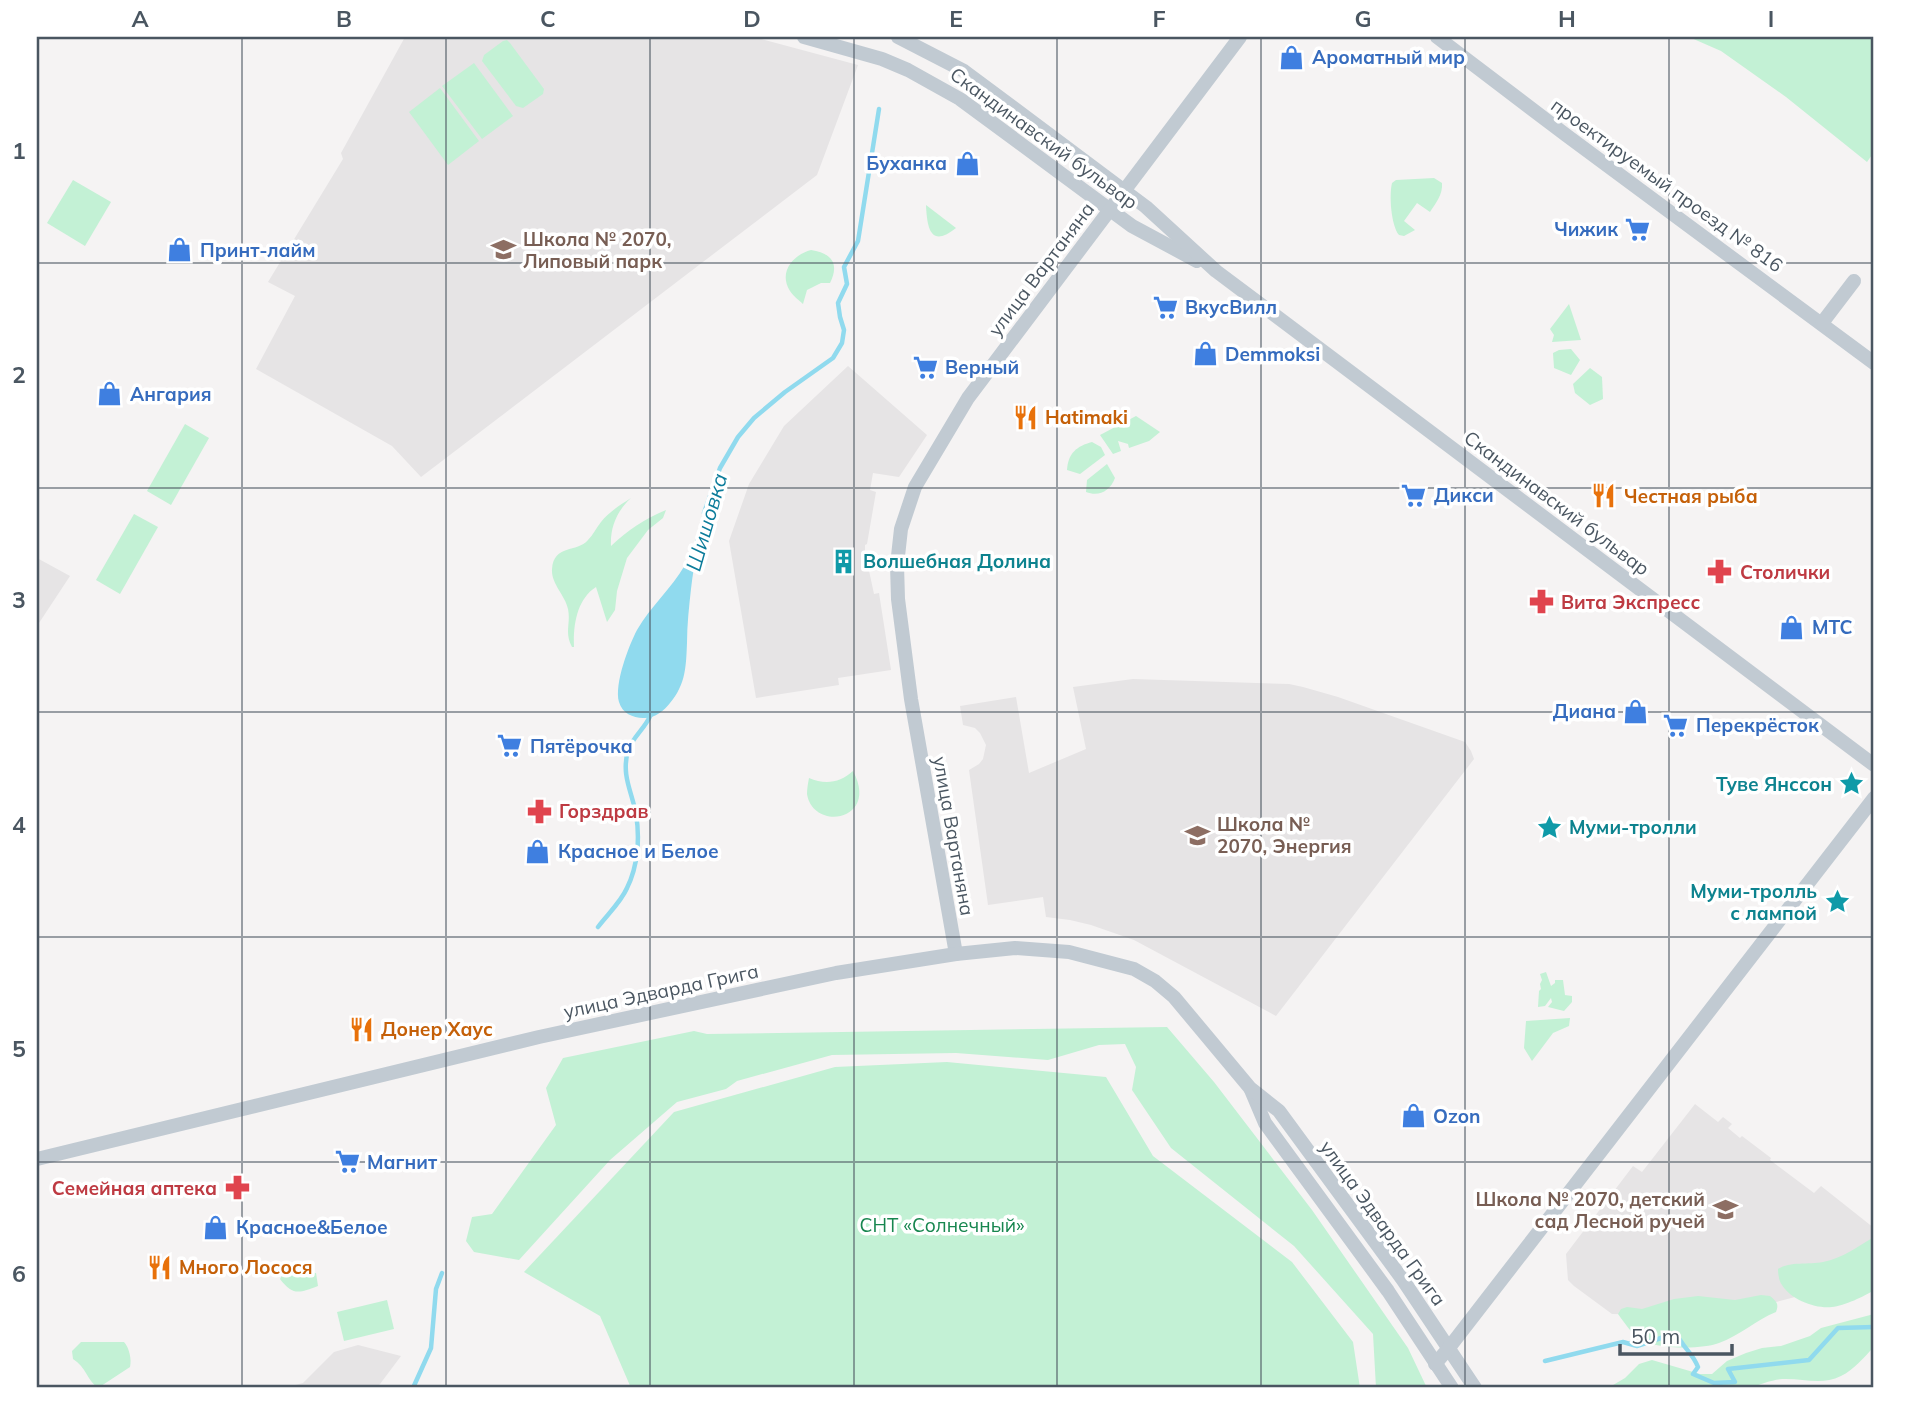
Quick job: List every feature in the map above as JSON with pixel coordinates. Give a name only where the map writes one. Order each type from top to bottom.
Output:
[{"type":"street","name":"Скандинавский бульвар","points":[[804,37],[882,59],[940,86],[1132,226],[1216,271]]},
{"type":"street","name":"Скандинавский бульвар","points":[[898,37],[964,71],[1146,207],[1216,271],[1874,765]]},
{"type":"street","name":"улица Вартаняна","points":[[956,954],[915,729],[898,599],[897,565],[901,529],[915,487],[968,398],[1240,37]]},
{"type":"street","name":"проектируемый проезд № 816","points":[[1437,37],[1874,363]]},
{"type":"street","points":[[1822,323],[1854,281]]},
{"type":"street","points":[[1435,1364],[1874,798]]},
{"type":"street","name":"улица Эдварда Грига","points":[[37,1160],[559,1033],[836,973],[956,954],[1015,948],[1069,952],[1134,969],[1174,997],[1250,1088],[1279,1111],[1403,1280],[1475,1388]]},
{"type":"street","name":"улица Эдварда Грига","points":[[1250,1088],[1265,1122],[1388,1291],[1452,1388]]},
{"type":"shaded area","name":"Школа № 2070, Липовый парк","points":[[405,37],[754,37],[858,65],[817,175],[421,477],[392,446],[256,369],[295,296],[268,282],[343,159],[341,153]]},
{"type":"shaded area","points":[[848,366],[927,435],[899,477],[873,473],[870,490],[876,492],[865,545],[865,566],[868,566],[874,594],[879,593],[891,670],[838,678],[839,685],[756,698],[729,541],[749,484],[784,426]]},
{"type":"shaded area","points":[[37,558],[70,576],[37,626]]},
{"type":"shaded area","name":"Школа № 2070, Энергия","points":[[1133,679],[1289,684],[1338,697],[1465,742],[1471,751],[1474,759],[1276,1016],[1134,940],[1091,925],[1046,917],[1043,897],[988,905],[969,770],[983,759],[986,745],[975,728],[963,725],[960,706],[1016,697],[1029,773],[1086,749],[1073,687]]},
{"type":"shaded area","name":"Школа № 2070, детский сад Лесной ручей","points":[[1695,1104],[1718,1122],[1723,1117],[1732,1124],[1728,1128],[1814,1193],[1821,1186],[1874,1228],[1874,1267],[1795,1297],[1724,1316],[1612,1314],[1574,1286],[1568,1280],[1566,1254],[1633,1166],[1642,1172]]},
{"type":"shaded area","points":[[358,1345],[401,1356],[377,1388],[284,1388],[303,1383],[334,1352]]},
{"type":"green space","points":[[1689,37],[1874,37],[1874,152],[1867,162],[1786,97],[1721,51]]},
{"type":"green space","points":[[503,41],[510,43],[544,89],[543,94],[523,108],[516,106],[482,61],[484,55]]},
{"type":"green space","points":[[474,63],[513,116],[482,139],[442,86]]},
{"type":"green space","points":[[440,88],[479,141],[448,165],[409,112]]},
{"type":"green space","points":[[1434,178],[1442,183],[1437,202],[1430,212],[1417,203],[1404,221],[1415,230],[1404,236],[1399,235],[1391,210],[1392,183],[1396,180]]},
{"type":"green space","points":[[73,180],[111,202],[85,246],[47,223]]},
{"type":"green space","points":[[926,205],[956,228],[947,234],[935,236],[927,221]]},
{"type":"green space","points":[[811,250],[828,256],[832,260],[834,270],[830,283],[821,283],[807,290],[803,304],[790,291],[786,277],[793,260]]},
{"type":"green space","points":[[1569,304],[1581,340],[1552,342],[1554,335],[1550,329]]},
{"type":"green space","points":[[1571,349],[1580,360],[1571,375],[1554,368],[1553,353]]},
{"type":"green space","points":[[1590,368],[1602,377],[1603,399],[1590,405],[1575,393],[1573,384]]},
{"type":"green space","points":[[1136,416],[1160,432],[1149,441],[1129,448],[1128,444],[1118,441],[1121,451],[1113,454],[1100,435]]},
{"type":"green space","points":[[185,424],[209,438],[171,505],[147,491]]},
{"type":"green space","points":[[1092,442],[1101,447],[1105,455],[1080,474],[1067,470],[1074,451]]},
{"type":"green space","points":[[1107,464],[1115,478],[1110,486],[1100,493],[1086,492],[1087,480]]},
{"type":"green space","points":[[631,498],[615,520],[611,546],[637,525],[666,510],[663,518],[648,530],[627,558],[617,591],[615,610],[607,622],[596,587],[584,598],[578,613],[572,647],[568,637],[568,609],[552,574],[554,561],[561,552],[583,544],[608,515]]},
{"type":"green space","points":[[134,514],[158,527],[120,594],[96,580]]},
{"type":"green space","points":[[853,771],[859,788],[858,801],[852,810],[842,816],[831,817],[812,806],[807,794],[809,778],[832,782]]},
{"type":"green space","points":[[1546,972],[1551,986],[1555,980],[1563,980],[1565,995],[1572,996],[1572,1002],[1564,1011],[1548,1007],[1552,1002],[1551,998],[1545,1006],[1538,1007],[1542,980],[1540,974]]},
{"type":"green space","points":[[1570,1018],[1569,1026],[1553,1033],[1532,1061],[1524,1048],[1526,1021]]},
{"type":"green space","points":[[1167,1027],[1214,1082],[1312,1210],[1408,1348],[1427,1388],[1376,1388],[1373,1334],[1294,1246],[1171,1148],[1132,1090],[1136,1067],[1125,1044],[1099,1045],[1048,1060],[956,1053],[832,1055],[737,1081],[726,1089],[677,1102],[610,1160],[519,1260],[474,1252],[466,1241],[472,1217],[492,1214],[556,1125],[546,1088],[563,1058],[694,1031],[707,1034]]},
{"type":"green space","name":"СНТ «Солнечный»","points":[[947,1062],[1106,1077],[1153,1156],[1292,1262],[1353,1342],[1360,1388],[631,1388],[600,1316],[524,1272],[674,1112],[835,1067]]},
{"type":"green space","points":[[1874,1237],[1874,1290],[1860,1298],[1837,1306],[1819,1307],[1791,1295],[1781,1283],[1778,1269],[1837,1258]]},
{"type":"green space","points":[[285,1270],[316,1273],[318,1286],[293,1291],[280,1279]]},
{"type":"green space","points":[[1698,1296],[1735,1300],[1770,1296],[1774,1300],[1777,1305],[1776,1312],[1726,1340],[1701,1347],[1667,1347],[1646,1342],[1633,1334],[1618,1314],[1621,1309],[1627,1307],[1642,1309],[1674,1299]]},
{"type":"green space","points":[[387,1300],[394,1329],[344,1341],[337,1312]]},
{"type":"green space","points":[[1874,1314],[1874,1347],[1859,1363],[1834,1379],[1782,1379],[1751,1388],[1608,1388],[1625,1378],[1639,1364],[1652,1360],[1700,1374],[1712,1374],[1727,1361],[1746,1353],[1781,1346],[1810,1336],[1821,1328]]},
{"type":"green space","points":[[81,1342],[124,1342],[130,1354],[130,1367],[98,1388],[73,1359],[72,1351]]},
{"type":"water","points":[[705,510],[692,579],[682,682],[668,706],[658,714],[647,718],[632,716],[620,706],[618,694],[626,655],[643,621],[685,565]]},
{"type":"waterway","name":"Шишовка","points":[[704,513],[720,468],[738,437],[754,418],[785,392],[833,358],[842,343],[844,330],[838,303],[847,284],[844,267],[858,241],[879,109]]},
{"type":"waterway","name":"Шишовка","points":[[598,927],[621,898],[634,871],[638,842],[637,823],[626,776],[626,760],[630,746],[651,714]]},
{"type":"waterway","points":[[413,1388],[431,1348],[436,1289],[442,1273]]},
{"type":"waterway","points":[[1545,1361],[1623,1342],[1637,1346],[1676,1333],[1698,1367],[1693,1374],[1714,1383],[1735,1382],[1728,1369],[1809,1360],[1838,1328],[1874,1327]]},
{"type":"place","name":"Ароматный мир","points":[[1292,57]]},
{"type":"place","name":"Буханка","points":[[967,163]]},
{"type":"place","name":"Чижик","points":[[1638,229]]},
{"type":"place","name":"Принт-лайм","points":[[180,250]]},
{"type":"place","name":"Школа № 2070, Липовый парк","points":[[503,250]]},
{"type":"place","name":"ВкусВилл","points":[[1165,307]]},
{"type":"place","name":"Demmoksi","points":[[1205,354]]},
{"type":"place","name":"Верный","points":[[925,367]]},
{"type":"place","name":"Ангария","points":[[110,394]]},
{"type":"place","name":"Hatimaki","points":[[1025,417]]},
{"type":"place","name":"Дикси","points":[[1414,495]]},
{"type":"place","name":"Честная рыба","points":[[1604,496]]},
{"type":"place","name":"Волшебная Долина","points":[[843,561]]},
{"type":"place","name":"Столички","points":[[1720,572]]},
{"type":"place","name":"Вита Экспресс","points":[[1541,602]]},
{"type":"place","name":"МТС","points":[[1792,627]]},
{"type":"place","name":"Диана","points":[[1636,711]]},
{"type":"place","name":"Перекрёсток","points":[[1676,725]]},
{"type":"place","name":"Пятёрочка","points":[[510,746]]},
{"type":"place","name":"Туве Янссон","points":[[1852,784]]},
{"type":"place","name":"Горздрав","points":[[539,811]]},
{"type":"place","name":"Муми-тролли","points":[[1549,827]]},
{"type":"place","name":"Школа № 2070, Энергия","points":[[1197,835]]},
{"type":"place","name":"Красное и Белое","points":[[538,851]]},
{"type":"place","name":"Муми-тролль с лампой","points":[[1837,902]]},
{"type":"place","name":"Донер Хаус","points":[[361,1029]]},
{"type":"place","name":"Ozon","points":[[1413,1116]]},
{"type":"place","name":"Магнит","points":[[347,1162]]},
{"type":"place","name":"Семейная аптека","points":[[237,1188]]},
{"type":"place","name":"Школа № 2070, детский сад Лесной ручей","points":[[1725,1210]]},
{"type":"place","name":"Красное&Белое","points":[[216,1227]]},
{"type":"place","name":"Много Лосося","points":[[159,1267]]}]
